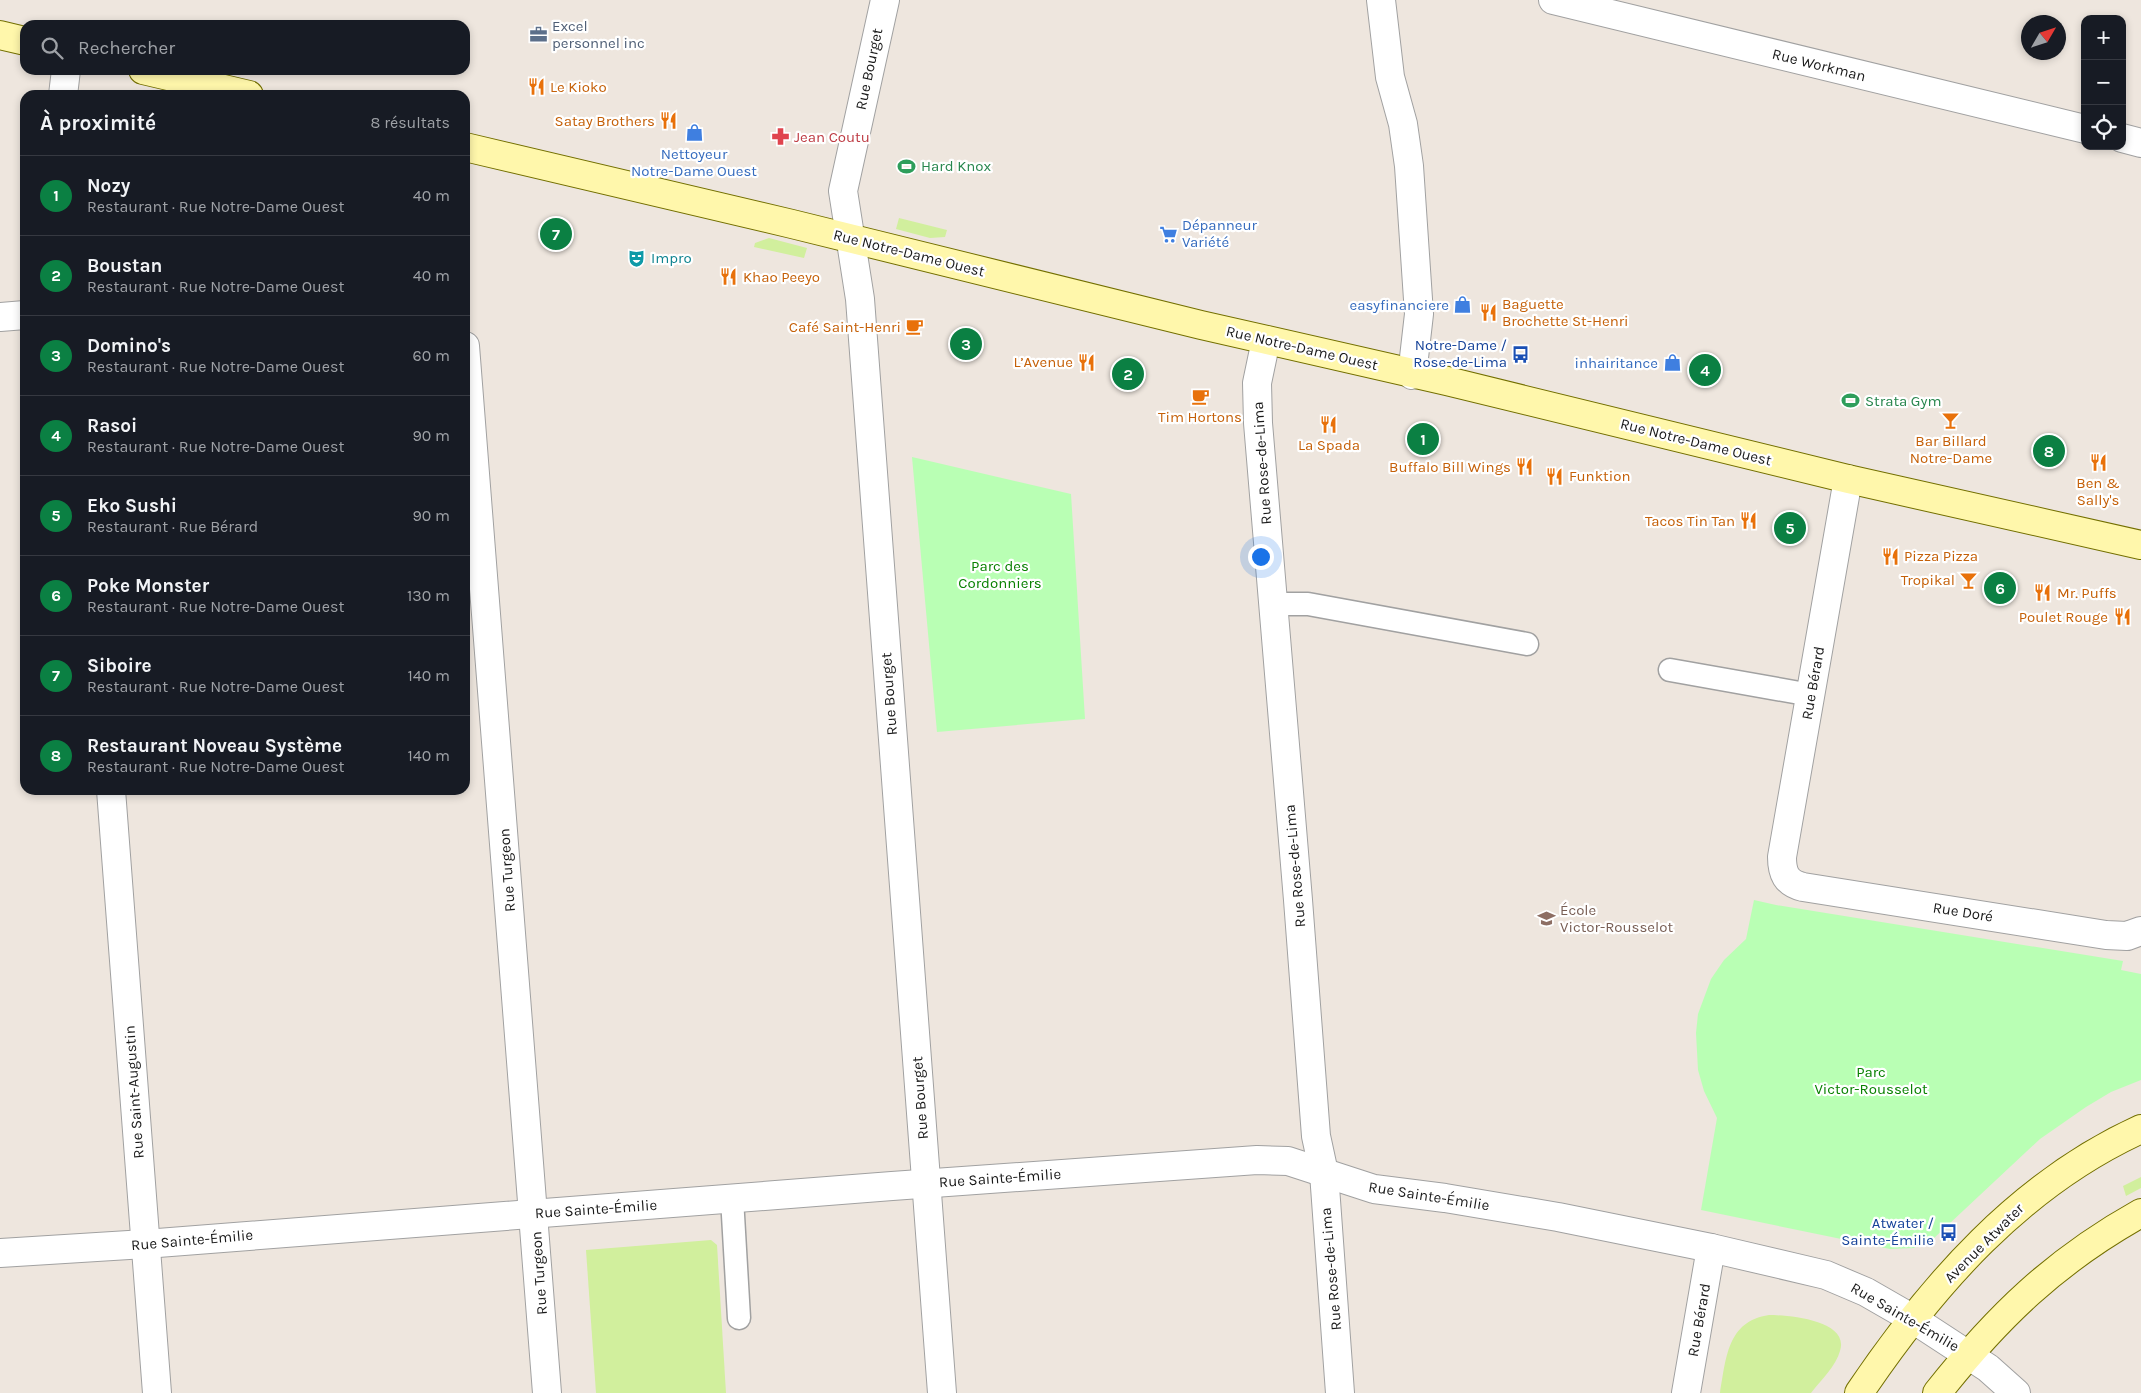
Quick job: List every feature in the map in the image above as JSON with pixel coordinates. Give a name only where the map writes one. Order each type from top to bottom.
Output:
[{"type":"main road","points":[[0,35],[20,40]]},
{"type":"main road","points":[[164,75],[228,90]]},
{"type":"main road","name":"Rue Notre-Dame Ouest","points":[[470,148],[850,238],[1412,375],[1447,381],[1848,478],[2141,545]]},
{"type":"main road","name":"Avenue Atwater","points":[[1860,1393],[1913,1319],[1962,1260],[2015,1210],[2098,1151],[2141,1129]]},
{"type":"main road","points":[[1937,1393],[1967,1354],[2037,1284],[2080,1251],[2141,1213]]},
{"type":"street","name":"Rue Bourget","points":[[885,0],[843,191],[860,299],[942,1393]]},
{"type":"street","points":[[1381,0],[1390,77],[1403,124],[1409,166],[1419,314],[1412,375]]},
{"type":"street","name":"Rue Workman","points":[[1553,0],[2081,128]]},
{"type":"street","points":[[63,90],[65,75]]},
{"type":"street","points":[[2126,139],[2141,143]]},
{"type":"street","points":[[0,317],[20,315]]},
{"type":"street","name":"Rue Rose-de-Lima","points":[[1266,340],[1259,372],[1257,408],[1316,1136],[1324,1173],[1340,1393]]},
{"type":"street","name":"Rue Turgeon","points":[[470,409],[547,1393]]},
{"type":"street","name":"Rue Bérard","points":[[1792,883],[1783,872],[1782,857],[1848,478]]},
{"type":"street","name":"Rue Saint-Augustin","points":[[111,795],[157,1393]]},
{"type":"street","name":"Rue Doré","points":[[1792,883],[1803,887],[2106,935],[2119,936],[2138,933]]},
{"type":"street","name":"Rue Sainte-Émilie","points":[[0,1253],[145,1244],[927,1183],[1262,1160],[1288,1161],[1374,1189],[1520,1210],[1711,1248],[1826,1275],[1866,1292],[1913,1319],[1988,1368],[2016,1393]]},
{"type":"street","name":"Rue Bérard","points":[[1686,1393],[1711,1248]]},
{"type":"lane","points":[[1274,604],[1308,604],[1527,644]]},
{"type":"lane","points":[[1670,670],[1811,695]]},
{"type":"lane","points":[[732,1198],[739,1318]]},
{"type":"green space","points":[[899,218],[947,230],[945,237],[930,238],[896,229]]},
{"type":"green space","points":[[769,238],[807,248],[804,258],[754,247],[755,243]]},
{"type":"green space","name":"Parc des Cordonniers","points":[[912,457],[1071,494],[1085,719],[937,732]]},
{"type":"green space","name":"Parc Victor-Rousselot","points":[[1754,900],[2123,961],[2121,970],[2141,974],[2141,1080],[2111,1092],[2040,1139],[1933,1239],[1914,1248],[1890,1249],[1701,1210],[1717,1118],[1704,1091],[1698,1070],[1696,1033],[1698,1014],[1711,979],[1724,960],[1746,939]]},
{"type":"green space","points":[[2141,1177],[2141,1188],[2126,1196],[2123,1186]]},
{"type":"green space","points":[[711,1240],[717,1245],[726,1393],[596,1393],[586,1250]]},
{"type":"green space","points":[[1769,1315],[1790,1316],[1815,1321],[1836,1332],[1841,1341],[1840,1351],[1835,1362],[1811,1393],[1720,1393],[1727,1355],[1737,1333],[1744,1325]]},
{"type":"place","name":"Excel personnel inc","points":[[538,35]]},
{"type":"place","name":"Le Kioko","points":[[536,87]]},
{"type":"place","name":"Satay Brothers","points":[[669,121]]},
{"type":"place","name":"Nettoyeur Notre-Dame Ouest","points":[[694,133]]},
{"type":"place","name":"Jean Coutu","points":[[780,137]]},
{"type":"place","name":"Hard Knox","points":[[907,166]]},
{"type":"place","name":"Siboire","points":[[556,234]]},
{"type":"place","name":"Dépanneur Variété","points":[[1168,234]]},
{"type":"place","name":"Impro","points":[[637,258]]},
{"type":"place","name":"Khao Peeyo","points":[[729,277]]},
{"type":"place","name":"easyfinanciere","points":[[1463,305]]},
{"type":"place","name":"Baguette Brochette St-Henri","points":[[1488,313]]},
{"type":"place","name":"Café Saint-Henri","points":[[915,327]]},
{"type":"place","name":"Domino's","points":[[966,344]]},
{"type":"place","name":"Notre-Dame / Rose-de-Lima","points":[[1521,354]]},
{"type":"place","name":"L’Avenue","points":[[1087,362]]},
{"type":"place","name":"inhairitance","points":[[1672,363]]},
{"type":"place","name":"Rasoi","points":[[1705,370]]},
{"type":"place","name":"Boustan","points":[[1128,374]]},
{"type":"place","name":"Tim Hortons","points":[[1200,396]]},
{"type":"place","name":"Strata Gym","points":[[1851,401]]},
{"type":"place","name":"Bar Billard Notre-Dame","points":[[1951,420]]},
{"type":"place","name":"La Spada","points":[[1329,424]]},
{"type":"place","name":"Nozy","points":[[1423,439]]},
{"type":"place","name":"Restaurant Noveau Système","points":[[2049,451]]},
{"type":"place","name":"Ben & Sally's","points":[[2098,462]]},
{"type":"place","name":"Buffalo Bill Wings","points":[[1525,467]]},
{"type":"place","name":"Funktion","points":[[1555,476]]},
{"type":"place","name":"Tacos Tin Tan","points":[[1749,521]]},
{"type":"place","name":"Eko Sushi","points":[[1790,528]]},
{"type":"place","name":"Pizza Pizza","points":[[1890,556]]},
{"type":"place","name":"Tropikal","points":[[1969,580]]},
{"type":"place","name":"Poke Monster","points":[[2000,588]]},
{"type":"place","name":"Mr. Puffs","points":[[2043,593]]},
{"type":"place","name":"Poulet Rouge","points":[[2122,617]]},
{"type":"place","name":"École Victor-Rousselot","points":[[1546,919]]},
{"type":"place","name":"Atwater / Sainte-Émilie","points":[[1948,1232]]}]
